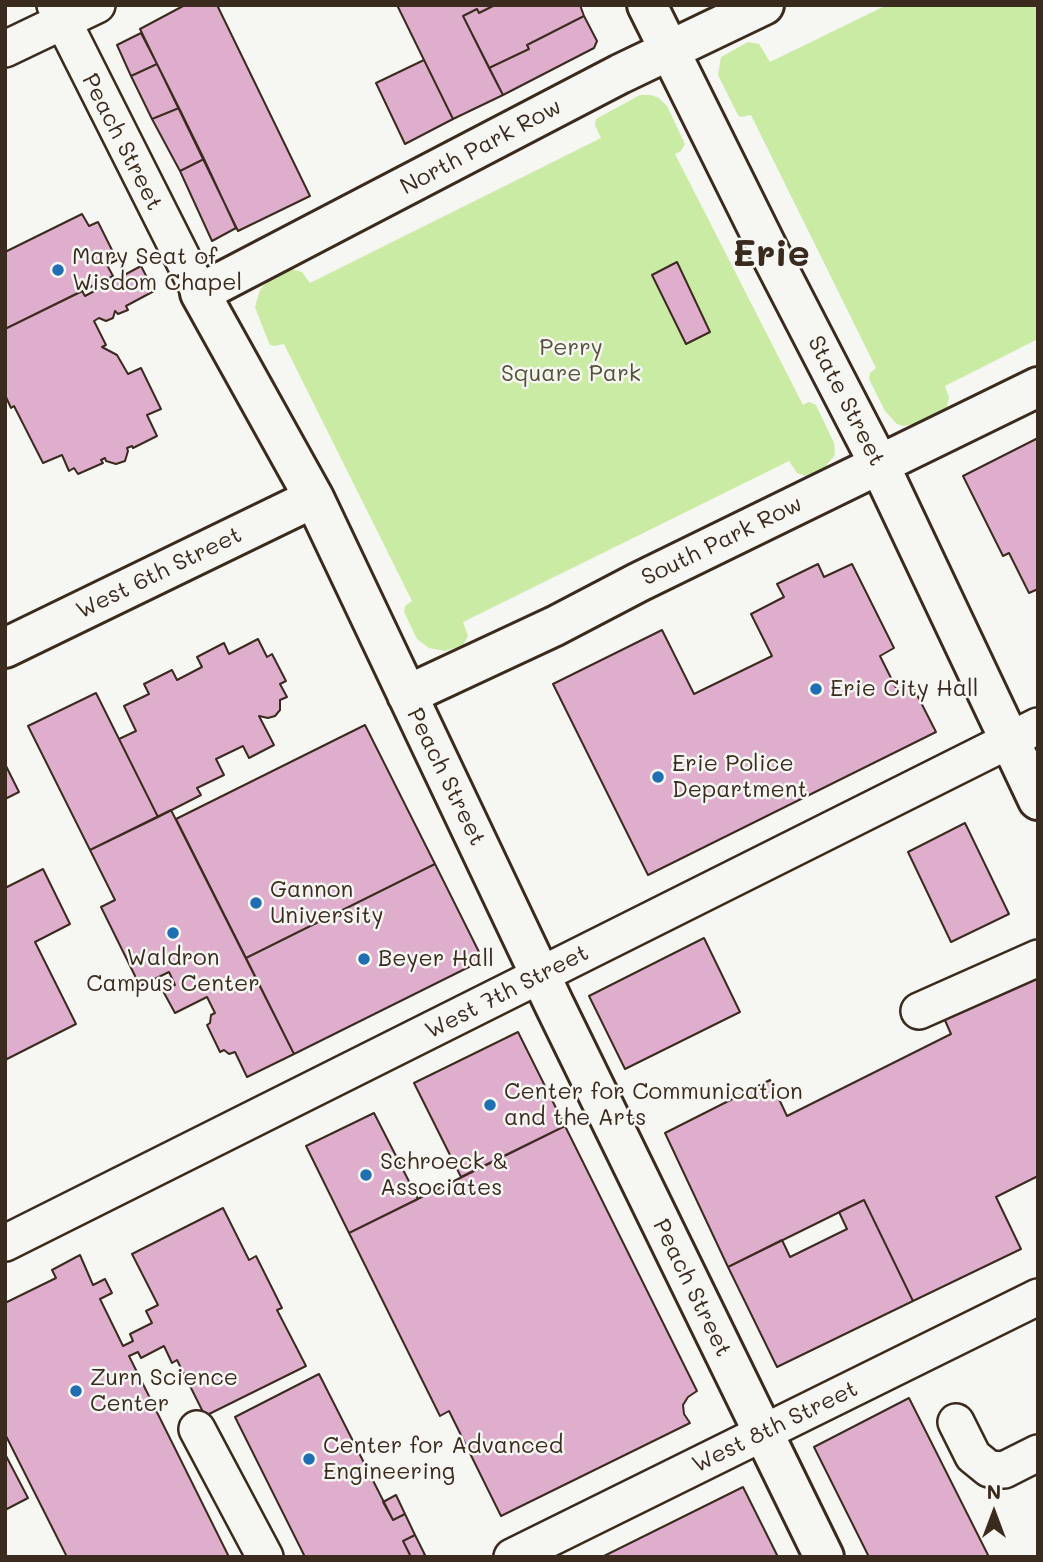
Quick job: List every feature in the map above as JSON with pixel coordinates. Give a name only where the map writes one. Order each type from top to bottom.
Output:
[{"type":"main road","name":"State Street","points":[[647,5],[771,255],[1023,733],[1038,800]]},
{"type":"main road","name":"North Park Row","points":[[200,293],[671,50],[764,5]]},
{"type":"main road","name":"Peach Street","points":[[200,293],[314,498],[541,976],[824,1557]]},
{"type":"main road","name":"South Park Row","points":[[407,695],[555,626],[639,582],[1038,387]]},
{"type":"main road","name":"West 6th Street","points":[[5,648],[314,498]]},
{"type":"street","points":[[5,49],[59,13],[97,5]]},
{"type":"street","name":"Peach Street","points":[[59,13],[200,293]]},
{"type":"street","name":"West 7th Street","points":[[5,1243],[1023,733]]},
{"type":"street","points":[[919,1011],[1038,958]]},
{"type":"street","name":"West 8th Street","points":[[512,1557],[1038,1297]]},
{"type":"street","points":[[956,1422],[973,1457],[989,1469],[1004,1470],[1038,1453]]},
{"type":"street","points":[[197,1429],[265,1557]]},
{"type":"green space","points":[[887,5],[1038,5],[1038,339],[945,386],[949,397],[947,407],[914,424],[903,426],[897,424],[885,411],[869,379],[870,373],[876,368],[751,115],[738,115],[718,75],[721,57],[748,42],[759,44],[770,62]]},
{"type":"green space","name":"Perry Square Park","points":[[640,95],[659,98],[667,106],[685,144],[681,151],[675,154],[803,405],[809,402],[816,405],[834,443],[835,455],[825,467],[805,476],[797,473],[789,461],[463,622],[468,636],[463,645],[445,651],[429,648],[417,639],[404,612],[405,606],[412,601],[284,344],[270,345],[255,307],[260,290],[269,279],[291,269],[302,272],[310,283],[601,138],[595,125],[596,119]]},
{"type":"building","points":[[185,5],[217,5],[310,196],[238,231],[140,29]]},
{"type":"building","points":[[397,5],[495,5],[479,13],[477,9],[463,16],[503,95],[453,119]]},
{"type":"building","points":[[495,5],[580,5],[584,16],[527,45],[529,49],[489,68],[463,16],[477,9],[479,13]]},
{"type":"building","points":[[584,16],[597,41],[594,48],[503,95],[489,68],[529,49],[527,45]]},
{"type":"building","points":[[141,33],[157,64],[131,76],[117,45]]},
{"type":"building","points":[[424,60],[453,119],[405,144],[376,83]]},
{"type":"building","points":[[157,64],[179,108],[152,119],[131,76]]},
{"type":"building","points":[[179,108],[204,159],[180,171],[152,119]]},
{"type":"building","points":[[204,159],[236,228],[212,241],[180,171]]},
{"type":"building","name":"Mary Seat of Wisdom Chapel","points":[[82,214],[89,226],[98,222],[117,260],[107,265],[113,276],[5,329],[5,252]]},
{"type":"building","points":[[677,262],[710,332],[686,344],[652,275]]},
{"type":"building","points":[[141,266],[154,291],[126,306],[128,310],[118,314],[115,311],[113,318],[106,321],[99,318],[94,321],[106,345],[102,347],[117,355],[128,374],[141,368],[161,409],[147,415],[157,436],[133,448],[127,448],[125,461],[116,464],[106,461],[105,458],[101,460],[103,463],[78,474],[74,468],[69,471],[62,455],[43,463],[14,406],[11,408],[5,395],[5,329],[82,291],[85,296]]},
{"type":"building","points":[[1038,438],[1038,589],[1029,593],[1009,553],[1003,556],[963,476]]},
{"type":"building","points":[[818,564],[824,577],[852,564],[894,648],[880,656],[897,690],[911,683],[936,732],[648,875],[553,684],[662,630],[694,694],[772,656],[751,614],[784,597],[777,584]]},
{"type":"building","points":[[258,639],[267,657],[272,654],[286,681],[280,684],[287,697],[280,700],[280,710],[275,716],[268,718],[259,716],[274,745],[249,758],[243,746],[216,759],[224,775],[197,788],[201,795],[158,817],[119,739],[136,731],[124,706],[149,694],[144,684],[172,670],[177,680],[202,667],[197,657],[224,643],[229,654]]},
{"type":"building","points":[[96,693],[158,817],[90,850],[28,726]]},
{"type":"building","points":[[365,725],[435,864],[246,958],[176,819]]},
{"type":"building","points":[[5,764],[19,792],[5,799]]},
{"type":"building","name":"Waldron Campus Center","points":[[171,810],[294,1054],[247,1077],[235,1052],[220,1052],[207,1025],[211,1015],[215,1013],[207,997],[175,1013],[163,991],[175,985],[169,972],[140,986],[101,907],[115,900],[90,850]]},
{"type":"building","points":[[965,823],[1009,914],[951,942],[908,852]]},
{"type":"building","name":"Beyer Hall","points":[[435,864],[483,960],[294,1054],[246,958]]},
{"type":"building","points":[[43,869],[70,924],[35,942],[76,1024],[5,1060],[5,888]]},
{"type":"building","points":[[704,938],[740,1012],[625,1069],[589,996]]},
{"type":"building","points":[[1038,965],[1038,1176],[996,1197],[1021,1249],[913,1301],[864,1200],[728,1267],[665,1133],[770,1080],[787,1116],[951,1034],[940,1009]]},
{"type":"building","name":"Center for Communication and the Arts","points":[[518,1032],[565,1126],[461,1177],[414,1083]]},
{"type":"building","points":[[374,1113],[418,1199],[349,1233],[306,1146]]},
{"type":"building","points":[[565,1126],[697,1391],[688,1397],[683,1405],[684,1414],[690,1423],[501,1516],[449,1411],[440,1416],[349,1233]]},
{"type":"building","points":[[864,1200],[913,1301],[777,1367],[728,1267],[782,1240],[790,1257],[847,1229],[839,1212]]},
{"type":"building","name":"Zurn Science Center","points":[[223,1208],[249,1260],[256,1256],[282,1308],[277,1310],[306,1366],[205,1416],[177,1360],[172,1363],[164,1346],[141,1358],[138,1352],[129,1356],[229,1557],[67,1557],[5,1434],[5,1303],[56,1278],[52,1270],[80,1255],[93,1285],[105,1279],[112,1293],[100,1299],[123,1346],[133,1341],[130,1334],[152,1323],[146,1311],[158,1305],[132,1254]]},
{"type":"building","name":"Center for Advanced Engineering","points":[[319,1374],[393,1520],[405,1514],[415,1535],[403,1541],[411,1557],[305,1557],[235,1417]]},
{"type":"building","points":[[909,1398],[989,1557],[869,1557],[814,1447]]},
{"type":"building","points":[[5,1454],[28,1498],[5,1510]]},
{"type":"building","points":[[743,1487],[778,1557],[602,1557]]},
{"type":"building","points":[[396,1495],[405,1514],[393,1520],[383,1502]]},
{"type":"building","points":[[415,1535],[425,1555],[421,1557],[411,1557],[403,1541]]},
{"type":"place","name":"Mary Seat of Wisdom Chapel","points":[[58,270]]},
{"type":"place","name":"Erie City Hall","points":[[816,689]]},
{"type":"place","name":"Erie Police Department","points":[[658,777]]},
{"type":"place","name":"Gannon University","points":[[256,903]]},
{"type":"place","name":"Waldron Campus Center","points":[[173,933]]},
{"type":"place","name":"Beyer Hall","points":[[364,959]]},
{"type":"place","name":"Center for Communication and the Arts","points":[[490,1105]]},
{"type":"place","name":"Schroeck & Associates","points":[[366,1175]]},
{"type":"place","name":"Zurn Science Center","points":[[76,1391]]},
{"type":"place","name":"Center for Advanced Engineering","points":[[309,1459]]},
{"type":"district","name":"Erie","points":[[771,255]]}]
